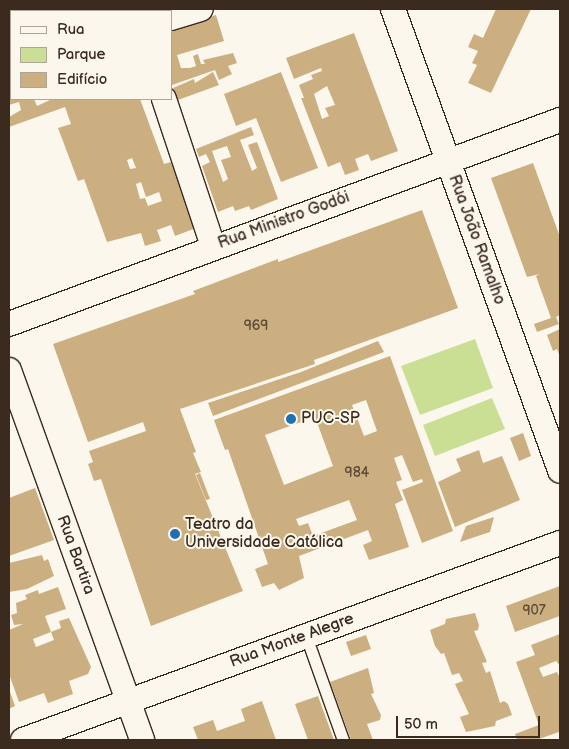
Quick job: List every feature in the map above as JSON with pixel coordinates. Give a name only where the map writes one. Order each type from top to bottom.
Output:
[{"type":"street","points":[[172,18],[201,9]]},
{"type":"street","name":"Rua João Ramalho","points":[[393,9],[560,471]]},
{"type":"street","points":[[164,100],[213,246]]},
{"type":"street","name":"Rua Ministro Godói","points":[[9,324],[213,246],[560,120]]},
{"type":"street","name":"Rua Bartira","points":[[9,370],[142,740]]},
{"type":"street","name":"Rua Monte Alegre","points":[[23,740],[560,543]]},
{"type":"lane","points":[[306,636],[343,740]]},
{"type":"green space","points":[[475,339],[493,388],[420,415],[401,366]]},
{"type":"green space","points":[[492,398],[505,429],[435,456],[423,425]]},
{"type":"building","points":[[9,9],[50,9],[10,10],[9,23]]},
{"type":"building","points":[[65,9],[132,10],[66,10]]},
{"type":"building","points":[[496,9],[531,9],[491,93],[468,83],[477,65],[472,63],[478,51],[468,47],[474,34],[483,38]]},
{"type":"building","points":[[216,15],[224,41],[177,55],[181,68],[190,68],[196,66],[193,56],[198,54],[201,64],[205,64],[203,60],[233,53],[237,63],[228,66],[232,74],[219,80],[215,70],[172,85],[172,28]]},
{"type":"building","points":[[354,33],[398,151],[371,161],[368,154],[355,159],[359,170],[345,175],[340,162],[328,167],[301,98],[304,98],[299,85],[313,79],[311,75],[322,71],[321,68],[294,79],[286,58]],"holes":[[[327,86],[335,105],[325,108],[329,116],[322,119],[314,94]]]},
{"type":"building","points":[[213,72],[219,85],[178,100],[173,88],[194,79],[195,83]]},
{"type":"building","points":[[281,72],[318,168],[281,182],[256,118],[236,126],[224,94]]},
{"type":"building","points":[[10,92],[10,100],[34,100],[37,106],[50,100],[140,100],[164,164],[171,162],[196,228],[175,236],[171,225],[157,230],[161,241],[145,246],[141,233],[107,242],[84,179],[78,181],[58,128],[71,124],[65,107],[9,127],[9,117],[21,110],[19,102],[9,105]],"holes":[[[132,158],[136,168],[130,169],[127,160]],[[141,182],[146,197],[159,192],[162,201],[148,206],[145,198],[140,199],[136,184]]]},
{"type":"building","points":[[251,127],[254,135],[240,140],[252,171],[257,168],[248,145],[257,142],[278,199],[251,210],[249,206],[235,211],[233,206],[218,212],[202,166],[210,162],[206,154],[199,157],[196,149]],"holes":[[[227,146],[231,157],[221,160],[228,179],[223,182],[212,151]]]},
{"type":"building","points":[[533,163],[560,237],[560,315],[556,317],[559,324],[537,332],[534,324],[551,318],[536,276],[540,274],[527,277],[491,178]]},
{"type":"building","points":[[422,210],[458,308],[314,360],[315,364],[180,409],[196,452],[193,453],[201,472],[195,474],[243,591],[151,626],[101,479],[94,481],[88,464],[93,462],[89,451],[146,431],[143,422],[88,442],[53,344],[195,294],[193,291],[278,259],[278,262]]},
{"type":"building","points":[[560,329],[560,357],[557,349],[553,351],[547,335]]},
{"type":"building","points":[[378,341],[384,352],[213,416],[208,403],[301,372]]},
{"type":"building","points":[[390,356],[453,531],[422,543],[402,490],[423,482],[422,479],[413,482],[402,455],[394,458],[402,480],[396,482],[403,500],[395,504],[409,547],[369,560],[363,545],[372,541],[368,530],[299,556],[304,578],[279,590],[274,583],[262,587],[255,569],[268,564],[228,449],[225,450],[214,420]],"holes":[[[366,400],[377,431],[364,436],[352,405]],[[315,417],[333,466],[284,485],[265,435]],[[349,500],[357,520],[313,536],[308,523],[299,526],[296,519]]]},
{"type":"building","points":[[523,433],[531,456],[519,461],[510,438]]},
{"type":"building","points":[[479,450],[483,463],[502,456],[520,500],[455,527],[438,482],[461,471],[456,459]]},
{"type":"building","points":[[200,473],[210,499],[206,500],[196,475]]},
{"type":"building","points":[[35,488],[54,540],[9,556],[9,498]]},
{"type":"building","points":[[494,517],[490,532],[460,542],[466,526]]},
{"type":"building","points":[[42,555],[44,561],[48,559],[54,576],[27,589],[9,592],[9,563]]},
{"type":"building","points":[[560,586],[560,616],[515,632],[506,606]]},
{"type":"building","points":[[58,587],[66,609],[45,616],[51,632],[61,628],[59,621],[69,618],[91,667],[88,674],[69,681],[73,694],[48,703],[44,693],[19,702],[9,674],[9,630],[23,624],[14,625],[11,615],[17,613],[16,603],[27,599],[25,595],[38,590],[39,594]],"holes":[[[51,632],[54,640],[36,647],[33,639]]]},
{"type":"building","points":[[475,613],[479,625],[478,630],[474,631],[487,662],[482,663],[486,673],[490,671],[500,703],[504,701],[508,704],[512,715],[496,721],[495,726],[466,732],[460,717],[469,714],[455,684],[463,681],[459,673],[452,675],[444,653],[441,654],[435,646],[430,630],[445,624],[446,619]]},
{"type":"building","points":[[560,634],[560,666],[556,661],[539,668],[543,677],[557,672],[560,678],[560,735],[559,732],[536,740],[517,740],[515,734],[539,725],[516,662],[535,655],[531,645]]},
{"type":"building","points":[[366,635],[371,649],[351,656],[346,642]]},
{"type":"building","points":[[368,668],[374,693],[371,694],[381,715],[380,720],[367,724],[373,740],[351,740],[330,682]]},
{"type":"building","points":[[9,689],[15,706],[9,709]]},
{"type":"building","points":[[318,696],[334,740],[308,740],[295,704]]},
{"type":"building","points":[[262,701],[276,740],[198,740],[193,727],[213,720],[217,731],[245,721],[241,709]]},
{"type":"place","name":"PUC-SP","points":[[291,419]]},
{"type":"place","name":"Teatro da Universidade Católica","points":[[175,534]]}]
